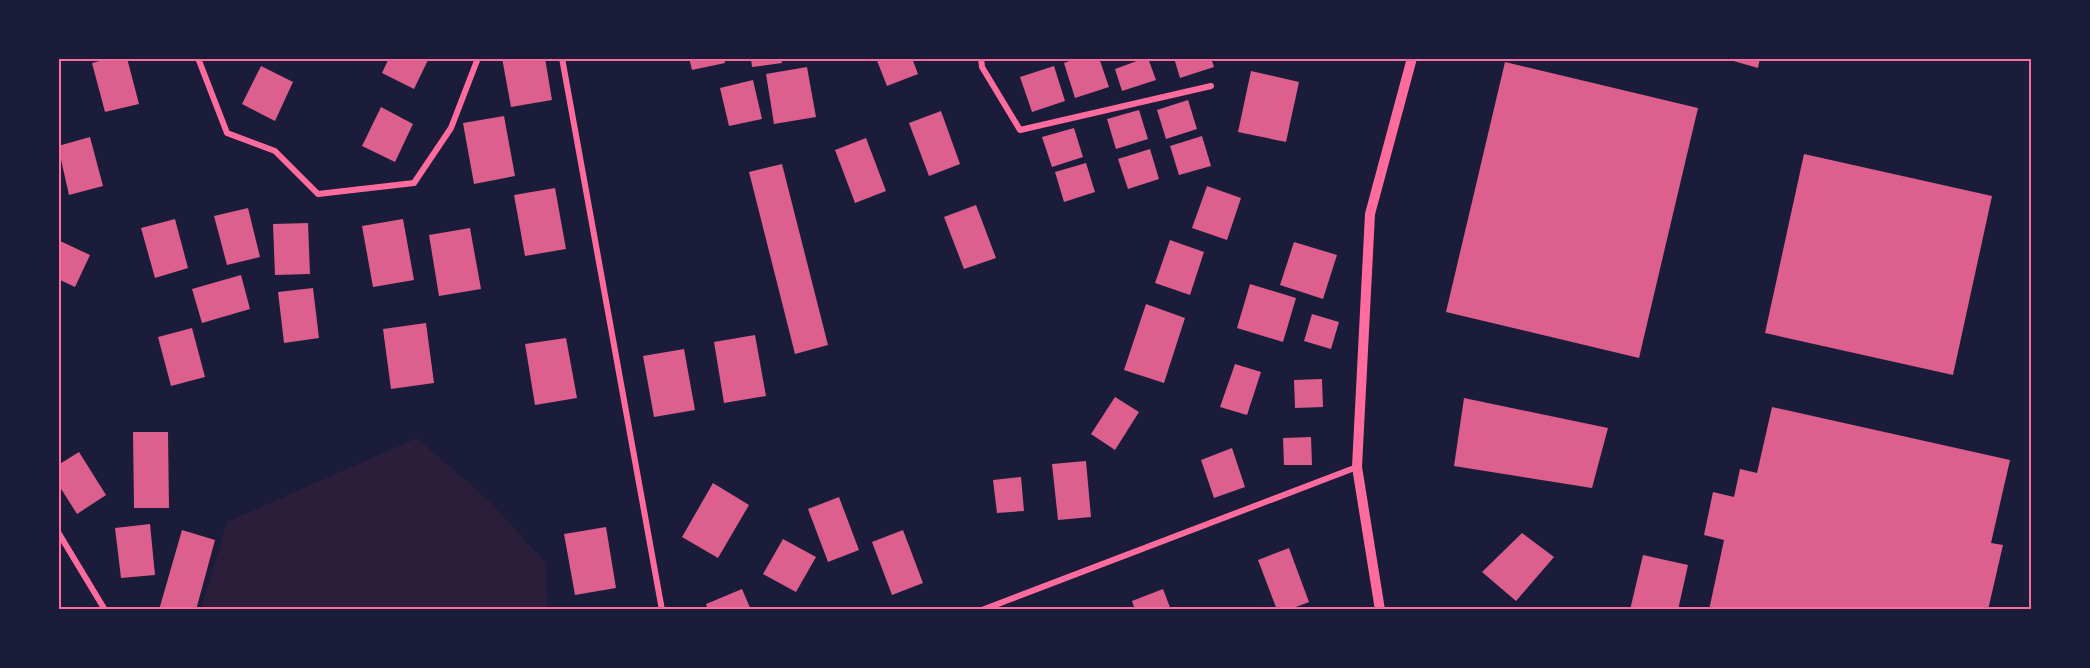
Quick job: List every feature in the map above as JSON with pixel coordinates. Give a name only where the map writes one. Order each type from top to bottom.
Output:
[{"type":"street","points":[[198,58],[227,133],[275,151],[318,194],[414,183],[451,128],[478,58]]},
{"type":"street","points":[[562,58],[662,609]]},
{"type":"street","points":[[981,58],[982,67],[1020,130],[1211,86]]},
{"type":"street","points":[[1380,609],[1357,467],[1370,214],[1412,58]]},
{"type":"street","points":[[982,609],[1357,467]]},
{"type":"street","points":[[58,532],[105,609]]},
{"type":"shaded area","points":[[417,438],[490,502],[546,563],[547,609],[201,609],[227,522]]},
{"type":"building","points":[[111,58],[127,58],[139,104],[105,112],[92,63]]},
{"type":"building","points":[[389,58],[429,58],[414,89],[382,73]]},
{"type":"building","points":[[502,58],[545,58],[552,100],[511,107]]},
{"type":"building","points":[[689,58],[724,58],[725,63],[692,70]]},
{"type":"building","points":[[751,58],[781,58],[782,63],[752,67]]},
{"type":"building","points":[[876,58],[912,58],[918,74],[887,86]]},
{"type":"building","points":[[1077,58],[1099,58],[1109,87],[1075,98],[1064,63]]},
{"type":"building","points":[[1148,58],[1156,80],[1122,91],[1115,69]]},
{"type":"building","points":[[1174,58],[1211,58],[1214,67],[1180,78]]},
{"type":"building","points":[[1723,58],[1760,58],[1758,68]]},
{"type":"building","points":[[1505,62],[1698,108],[1639,358],[1446,312]]},
{"type":"building","points":[[261,66],[293,82],[275,121],[242,104]]},
{"type":"building","points":[[1054,66],[1065,101],[1032,112],[1020,77]]},
{"type":"building","points":[[807,67],[816,117],[774,124],[766,74]]},
{"type":"building","points":[[1251,71],[1299,82],[1286,142],[1238,132]]},
{"type":"building","points":[[753,80],[762,119],[729,126],[720,88]]},
{"type":"building","points":[[1188,100],[1197,129],[1166,139],[1157,110]]},
{"type":"building","points":[[381,107],[413,124],[395,162],[362,146]]},
{"type":"building","points":[[1139,110],[1148,139],[1116,149],[1107,119]]},
{"type":"building","points":[[941,111],[960,164],[929,176],[909,123]]},
{"type":"building","points":[[504,116],[515,176],[474,184],[463,123]]},
{"type":"building","points":[[1074,128],[1083,157],[1052,167],[1042,137]]},
{"type":"building","points":[[1202,136],[1211,166],[1179,175],[1170,146]]},
{"type":"building","points":[[90,137],[103,186],[69,195],[58,146]]},
{"type":"building","points":[[866,138],[886,191],[855,203],[835,150]]},
{"type":"building","points":[[1150,149],[1159,179],[1128,189],[1118,159]]},
{"type":"building","points":[[1804,154],[1992,196],[1953,375],[1765,333]]},
{"type":"building","points":[[1086,163],[1095,192],[1064,202],[1055,172]]},
{"type":"building","points":[[782,164],[828,345],[795,354],[749,172]]},
{"type":"building","points":[[1207,186],[1241,198],[1227,240],[1192,228]]},
{"type":"building","points":[[555,188],[566,249],[525,256],[514,195]]},
{"type":"building","points":[[976,205],[996,258],[964,269],[944,217]]},
{"type":"building","points":[[248,208],[260,257],[227,265],[214,216]]},
{"type":"building","points":[[175,219],[188,268],[155,278],[141,228]]},
{"type":"building","points":[[403,219],[414,280],[373,287],[362,226]]},
{"type":"building","points":[[308,223],[310,274],[275,275],[273,224]]},
{"type":"building","points":[[470,228],[481,289],[439,296],[429,235]]},
{"type":"building","points":[[58,240],[90,255],[75,287],[58,279]]},
{"type":"building","points":[[1170,240],[1204,252],[1190,295],[1155,283]]},
{"type":"building","points":[[1294,242],[1337,255],[1323,299],[1280,285]]},
{"type":"building","points":[[241,275],[250,309],[202,323],[192,289]]},
{"type":"building","points":[[1250,284],[1296,298],[1283,342],[1237,328]]},
{"type":"building","points":[[313,288],[319,338],[284,343],[278,292]]},
{"type":"building","points":[[1146,304],[1185,318],[1164,383],[1124,370]]},
{"type":"building","points":[[1312,314],[1339,322],[1331,349],[1304,341]]},
{"type":"building","points":[[426,323],[434,383],[391,389],[383,329]]},
{"type":"building","points":[[192,328],[205,377],[171,386],[158,337]]},
{"type":"building","points":[[755,335],[766,396],[724,403],[714,342]]},
{"type":"building","points":[[566,338],[577,398],[535,405],[525,344]]},
{"type":"building","points":[[684,349],[695,410],[654,417],[643,356]]},
{"type":"building","points":[[1235,364],[1261,372],[1247,415],[1220,407]]},
{"type":"building","points":[[1322,379],[1323,407],[1295,408],[1294,380]]},
{"type":"building","points":[[1115,397],[1139,412],[1115,450],[1091,434]]},
{"type":"building","points":[[1464,398],[1608,428],[1592,488],[1454,466]]},
{"type":"building","points":[[1772,407],[2010,460],[1991,543],[2003,545],[1988,610],[1709,610],[1724,540],[1704,535],[1713,492],[1734,497],[1740,469],[1757,473]]},
{"type":"building","points":[[133,432],[168,432],[169,508],[134,508]]},
{"type":"building","points":[[1311,437],[1312,465],[1284,465],[1283,438]]},
{"type":"building","points":[[1232,448],[1245,487],[1214,498],[1201,460]]},
{"type":"building","points":[[79,452],[106,495],[77,514],[58,484],[58,465]]},
{"type":"building","points":[[1086,461],[1091,517],[1058,520],[1052,464]]},
{"type":"building","points":[[1021,477],[1024,511],[997,513],[993,480]]},
{"type":"building","points":[[713,483],[749,505],[718,558],[682,537]]},
{"type":"building","points":[[839,497],[859,550],[828,562],[808,509]]},
{"type":"building","points":[[150,524],[155,575],[121,578],[115,528]]},
{"type":"building","points":[[606,527],[616,588],[575,595],[564,534]]},
{"type":"building","points":[[182,530],[215,540],[196,610],[159,610]]},
{"type":"building","points":[[903,530],[923,583],[892,595],[872,542]]},
{"type":"building","points":[[1522,533],[1554,557],[1516,601],[1482,572]]},
{"type":"building","points":[[783,539],[816,557],[796,592],[763,574]]},
{"type":"building","points":[[1289,548],[1309,602],[1288,610],[1277,610],[1258,560]]},
{"type":"building","points":[[1643,555],[1688,565],[1678,610],[1630,610]]},
{"type":"building","points":[[742,589],[751,610],[708,610],[706,604]]},
{"type":"building","points":[[1163,589],[1171,610],[1135,610],[1132,601]]}]
